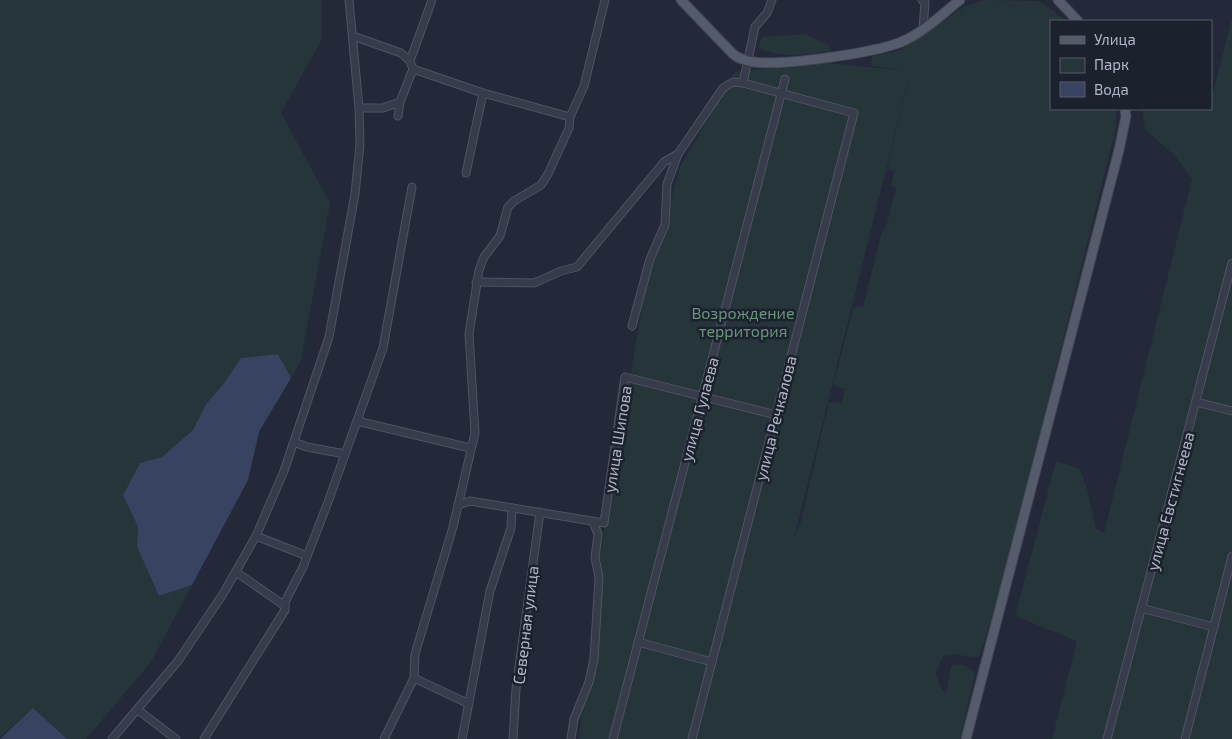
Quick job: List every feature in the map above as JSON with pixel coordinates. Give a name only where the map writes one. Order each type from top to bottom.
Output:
[{"type":"main road","points":[[681,0],[739,59],[777,62],[857,52],[902,42],[923,29],[960,0]]},
{"type":"main road","points":[[1058,0],[1077,20]]},
{"type":"main road","points":[[966,739],[1119,150],[1126,110]]},
{"type":"street","points":[[112,739],[178,661],[236,572],[256,536],[284,471],[329,337],[339,291],[355,194],[360,144],[359,108],[349,0]]},
{"type":"street","points":[[410,60],[432,0]]},
{"type":"street","points":[[384,739],[414,678],[415,654],[458,506],[476,426],[469,334],[476,282],[484,257],[500,236],[508,208],[514,201],[541,185],[569,128],[570,118],[584,86],[606,0]]},
{"type":"street","points":[[632,326],[650,259],[665,225],[667,184],[678,154],[723,88],[733,82],[743,83],[755,27],[767,13],[772,0]]},
{"type":"street","points":[[922,0],[925,2],[923,29]]},
{"type":"street","points":[[353,36],[401,53],[410,60],[413,69],[400,102],[398,116]]},
{"type":"street","points":[[413,69],[483,93],[570,118]]},
{"type":"street","name":"улица Гулаева","points":[[613,739],[785,79]]},
{"type":"street","name":"улица Речкалова","points":[[692,739],[854,113],[781,95],[743,83]]},
{"type":"street","points":[[466,173],[483,93]]},
{"type":"street","points":[[359,108],[383,108],[400,102]]},
{"type":"street","points":[[476,282],[534,283],[561,271],[578,267],[664,162],[678,154]]},
{"type":"street","points":[[204,739],[285,610],[285,606],[307,556],[383,348],[412,186]]},
{"type":"street","name":"улица Евстигнеева","points":[[1108,739],[1232,263]]},
{"type":"street","name":"улица Шипова","points":[[593,522],[604,522],[626,378],[776,415]]},
{"type":"street","points":[[1196,402],[1232,411]]},
{"type":"street","points":[[357,421],[470,448]]},
{"type":"street","points":[[294,442],[307,448],[345,454]]},
{"type":"street","points":[[458,506],[470,501],[593,522],[598,534],[595,558],[599,577],[595,650],[589,682],[574,719],[570,739]]},
{"type":"street","points":[[462,739],[490,591],[510,528],[512,508]]},
{"type":"street","name":"Северная улица","points":[[513,739],[516,689],[540,512]]},
{"type":"street","points":[[256,536],[307,556]]},
{"type":"street","points":[[1185,739],[1232,556]]},
{"type":"street","points":[[236,572],[285,606]]},
{"type":"street","points":[[1141,608],[1214,627]]},
{"type":"street","points":[[638,642],[712,662]]},
{"type":"street","points":[[414,678],[469,704]]},
{"type":"street","points":[[138,710],[176,739]]},
{"type":"green space","points":[[0,0],[322,0],[322,39],[281,113],[330,203],[301,360],[291,378],[278,354],[241,358],[225,382],[206,404],[193,430],[162,457],[140,463],[123,495],[138,527],[137,547],[159,596],[192,585],[151,662],[86,739],[67,739],[33,709],[0,737]]},
{"type":"green space","name":"Возрождение территория","points":[[984,0],[1039,1],[1066,20],[1050,20],[1050,110],[1116,110],[1116,128],[1010,553],[984,643],[979,657],[943,656],[936,673],[940,687],[946,694],[951,666],[964,665],[975,673],[960,739],[579,739],[599,561],[643,301],[680,167],[735,72],[827,63],[910,71],[871,66],[872,56],[900,50],[964,7]],"holes":[[[910,73],[887,169],[894,171],[891,186],[896,188],[885,231],[882,231],[863,307],[854,306],[833,385],[845,389],[842,403],[829,402],[800,525],[794,538]]]},
{"type":"green space","points":[[1232,18],[1232,739],[1052,739],[1077,641],[1015,616],[1056,461],[1080,469],[1088,492],[1096,528],[1104,533],[1192,179],[1176,157],[1145,129],[1142,110],[1212,110],[1212,91],[1213,93]]},
{"type":"green space","points":[[805,34],[830,46],[829,51],[802,55],[785,55],[758,48],[762,37]]},
{"type":"water","points":[[278,354],[291,378],[259,432],[248,480],[192,585],[159,596],[137,547],[138,527],[123,495],[140,463],[162,457],[193,430],[206,404],[225,382],[241,358]]},
{"type":"water","points":[[33,708],[67,739],[0,739]]}]
